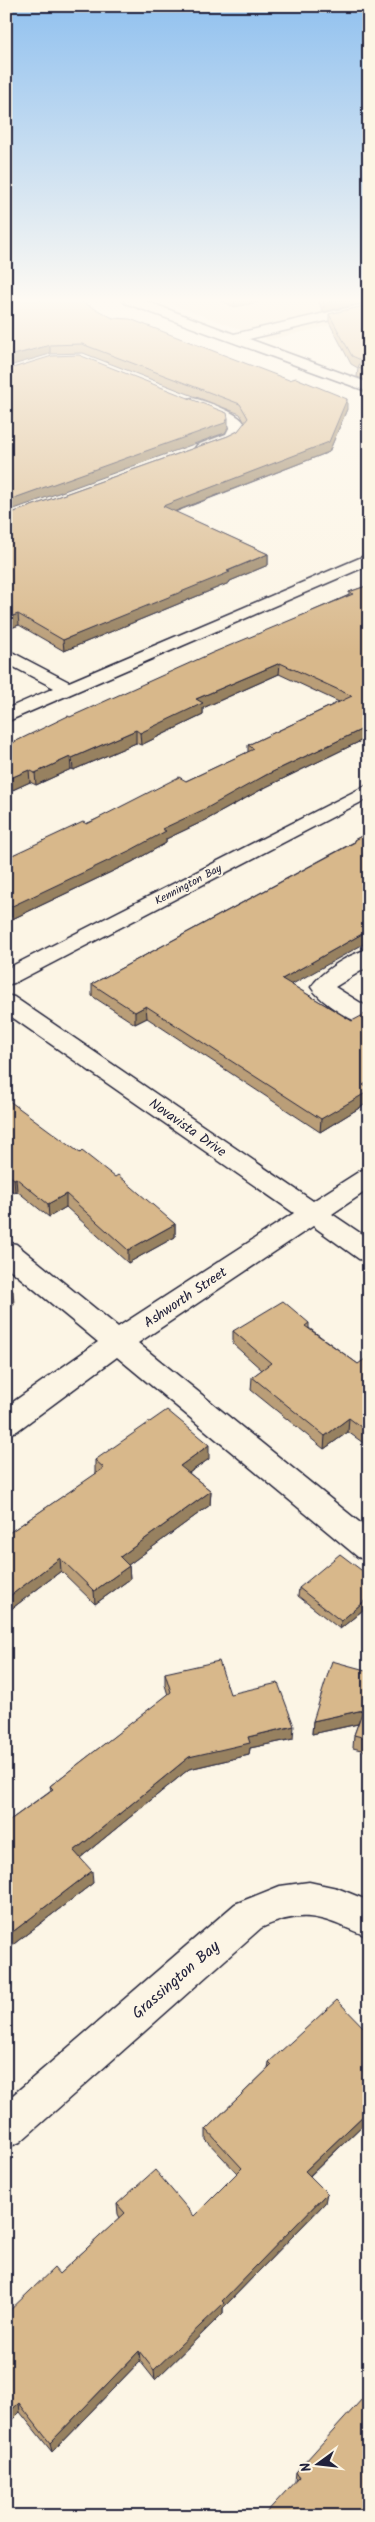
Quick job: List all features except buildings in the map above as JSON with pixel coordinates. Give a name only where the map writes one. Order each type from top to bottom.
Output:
[{"type":"street","points":[[184,455],[231,436],[238,428],[238,424],[229,418]]},
{"type":"street","points":[[6,716],[369,559]]},
{"type":"street","points":[[6,655],[69,689]]},
{"type":"street","name":"Kennington Bay","points":[[6,978],[369,790]]},
{"type":"street","points":[[369,956],[329,980],[323,987],[326,992],[369,1019]]},
{"type":"street","name":"Novavista Drive","points":[[6,1002],[369,1252]]},
{"type":"street","name":"Ashworth Street","points":[[6,1422],[116,1343],[369,1177]]},
{"type":"street","points":[[6,1251],[116,1343],[369,1548]]},
{"type":"street","name":"Grassington Bay","points":[[6,2128],[248,1916],[269,1905],[293,1899],[314,1899],[343,1906],[369,1920]]}]
